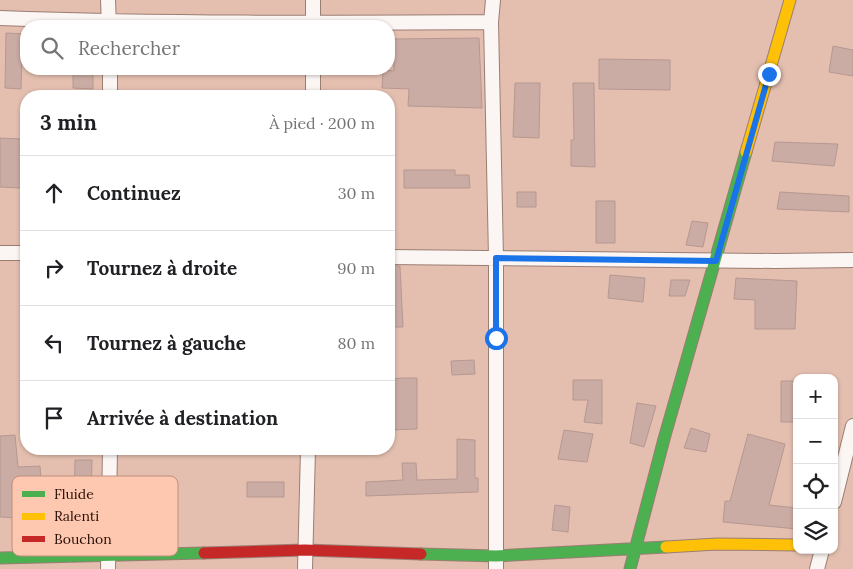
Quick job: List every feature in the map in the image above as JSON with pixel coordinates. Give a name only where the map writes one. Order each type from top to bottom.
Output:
[{"type":"street","points":[[108,0],[109,20]]},
{"type":"street","points":[[312,20],[313,0]]},
{"type":"street","points":[[493,0],[491,22],[496,258],[496,562]]},
{"type":"street","points":[[630,569],[664,439],[790,0]]},
{"type":"street","points":[[0,18],[36,20]]},
{"type":"street","points":[[395,24],[491,22]]},
{"type":"street","points":[[110,75],[110,90]]},
{"type":"street","points":[[313,75],[313,90]]},
{"type":"street","points":[[0,253],[20,253]]},
{"type":"street","points":[[395,257],[716,261],[853,260]]},
{"type":"street","points":[[838,486],[853,426]]},
{"type":"street","points":[[109,476],[110,455]]},
{"type":"street","points":[[305,569],[308,455]]},
{"type":"street","points":[[178,553],[305,550],[496,562],[636,549],[717,544],[793,545]]},
{"type":"street","points":[[817,569],[821,554]]},
{"type":"street","points":[[0,558],[54,556]]},
{"type":"street","points":[[108,556],[108,569]]},
{"type":"building","points":[[6,33],[20,34],[21,89],[5,88]]},
{"type":"building","points":[[479,38],[482,108],[408,106],[409,89],[382,88],[383,75],[395,75],[395,39]]},
{"type":"building","points":[[833,46],[853,50],[853,76],[829,72]]},
{"type":"building","points":[[599,59],[670,60],[670,90],[599,89]]},
{"type":"building","points":[[73,75],[93,75],[93,89],[73,88]]},
{"type":"building","points":[[515,83],[540,83],[539,138],[513,137]]},
{"type":"building","points":[[573,83],[594,83],[595,167],[571,166],[571,140],[574,140]]},
{"type":"building","points":[[0,138],[20,139],[20,188],[0,187]]},
{"type":"building","points":[[775,142],[838,144],[834,166],[772,161]]},
{"type":"building","points":[[404,170],[455,170],[455,175],[469,175],[470,188],[404,188]]},
{"type":"building","points":[[517,192],[536,192],[536,207],[517,207]]},
{"type":"building","points":[[780,192],[849,196],[849,212],[777,209]]},
{"type":"building","points":[[596,201],[615,201],[615,243],[596,243]]},
{"type":"building","points":[[692,221],[708,223],[703,247],[686,245]]},
{"type":"building","points":[[395,266],[400,266],[403,327],[395,327]]},
{"type":"building","points":[[610,275],[645,278],[643,302],[608,298]]},
{"type":"building","points":[[736,278],[797,281],[795,329],[755,329],[755,300],[734,299]]},
{"type":"building","points":[[671,280],[690,280],[685,296],[669,296]]},
{"type":"building","points":[[474,360],[475,374],[452,375],[451,361]]},
{"type":"building","points":[[417,378],[417,429],[395,430],[395,379]]},
{"type":"building","points":[[573,380],[602,380],[602,424],[584,422],[588,400],[573,400]]},
{"type":"building","points":[[781,381],[793,381],[793,422],[781,422]]},
{"type":"building","points":[[637,403],[656,406],[644,447],[630,443]]},
{"type":"building","points":[[691,428],[710,434],[706,452],[684,448]]},
{"type":"building","points":[[564,430],[593,434],[587,462],[558,459]]},
{"type":"building","points":[[748,434],[785,444],[769,505],[793,508],[793,529],[723,522],[725,501],[730,501]]},
{"type":"building","points":[[15,435],[18,467],[40,466],[41,476],[12,476],[12,518],[0,517],[0,436]]},
{"type":"building","points":[[457,439],[475,440],[475,478],[478,478],[478,492],[366,496],[366,482],[403,480],[402,463],[416,463],[417,480],[457,479]]},
{"type":"building","points":[[75,460],[92,460],[92,476],[75,476]]},
{"type":"building","points":[[247,482],[284,482],[284,497],[247,497]]},
{"type":"building","points":[[555,505],[570,507],[568,532],[552,530]]},
{"type":"traffic: fast","points":[[630,569],[664,439],[746,152]]},
{"type":"traffic: fast","points":[[421,554],[496,556],[666,547]]},
{"type":"traffic: fast","points":[[178,554],[204,553]]},
{"type":"traffic: fast","points":[[0,558],[82,556]]},
{"type":"traffic: slow","points":[[746,152],[790,0]]},
{"type":"traffic: slow","points":[[666,547],[717,544],[793,545]]},
{"type":"traffic: jam","points":[[204,553],[305,550],[421,554]]},
{"type":"route","points":[[496,338],[496,258],[716,261],[769,74]]}]
